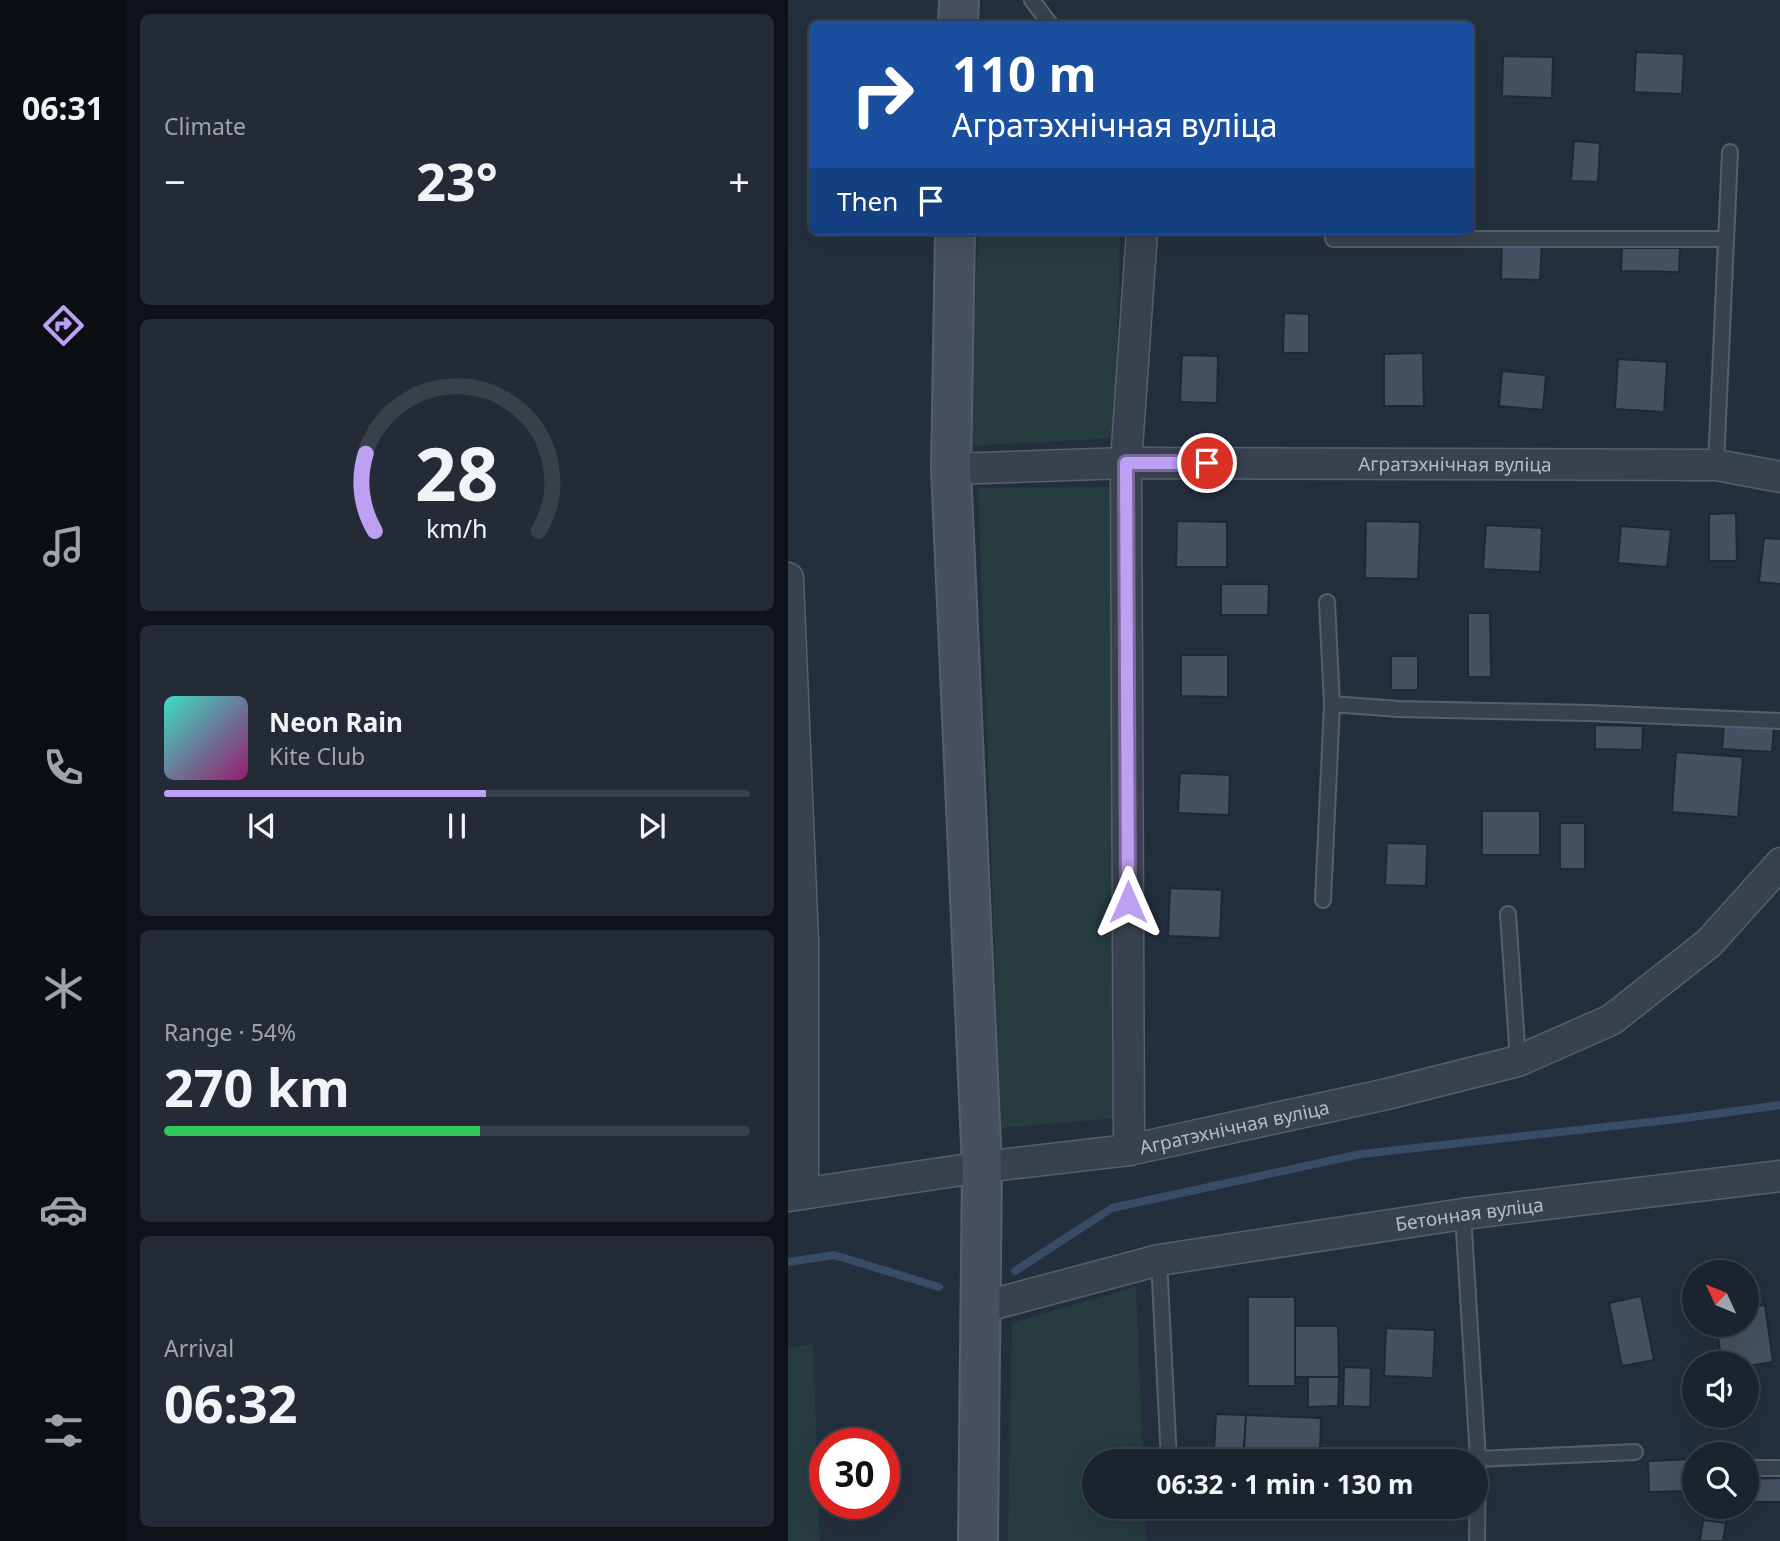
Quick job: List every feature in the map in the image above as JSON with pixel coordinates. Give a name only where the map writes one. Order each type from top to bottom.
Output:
[{"type":"street","points":[[958,21],[959,0]]},
{"type":"street","points":[[955,235],[951,468],[982,1167],[978,1541]]},
{"type":"street","name":"Агратэхнічная вуліца","points":[[1142,235],[1126,463],[1129,1150],[1387,1094],[1518,1061],[1611,1020],[1709,943],[1780,863]]},
{"type":"street","name":"Агратэхнічная вуліца","points":[[951,468],[1126,463],[1716,465],[1780,477]]},
{"type":"street","points":[[788,578],[803,941],[796,1195],[982,1167],[1129,1150]]},
{"type":"street","name":"Бетонная вуліца","points":[[979,1308],[1159,1260],[1464,1214],[1780,1176]]},
{"type":"lane","points":[[1032,0],[1048,21]]},
{"type":"lane","points":[[1716,465],[1730,152]]},
{"type":"lane","points":[[1333,235],[1333,239],[1726,239]]},
{"type":"lane","points":[[1323,900],[1332,704],[1327,603]]},
{"type":"lane","points":[[1332,704],[1398,709],[1780,721]]},
{"type":"lane","points":[[1508,914],[1518,1061]]},
{"type":"lane","points":[[1464,1214],[1477,1449]]},
{"type":"lane","points":[[1159,1260],[1168,1449]]},
{"type":"lane","points":[[1488,1459],[1635,1452]]},
{"type":"lane","points":[[1759,1468],[1780,1468]]},
{"type":"lane","points":[[1477,1519],[1477,1541]]},
{"type":"green space","points":[[978,235],[1120,235],[1115,438],[970,446]]},
{"type":"green space","points":[[1110,487],[1117,1118],[1001,1128],[978,488]]},
{"type":"green space","points":[[1136,1287],[1143,1449],[1082,1449],[1082,1519],[1145,1519],[1146,1541],[1008,1541],[1012,1323]]},
{"type":"green space","points":[[813,1344],[816,1428],[809,1428],[809,1519],[819,1519],[820,1541],[788,1541],[788,1348]]},
{"type":"building","points":[[1636,52],[1684,54],[1682,94],[1634,92]]},
{"type":"building","points":[[1503,56],[1553,57],[1552,98],[1502,96]]},
{"type":"building","points":[[1574,141],[1600,143],[1598,182],[1571,181]]},
{"type":"building","points":[[1502,242],[1542,243],[1540,280],[1501,279]]},
{"type":"building","points":[[1622,248],[1680,248],[1679,272],[1621,271]]},
{"type":"building","points":[[1284,313],[1309,314],[1309,353],[1283,353]]},
{"type":"building","points":[[1423,353],[1424,406],[1384,406],[1384,354]]},
{"type":"building","points":[[1182,355],[1218,356],[1217,403],[1180,402]]},
{"type":"building","points":[[1618,359],[1667,362],[1664,412],[1615,409]]},
{"type":"building","points":[[1502,371],[1546,375],[1543,410],[1499,406]]},
{"type":"building","points":[[1736,513],[1737,561],[1709,561],[1709,514]]},
{"type":"building","points":[[1177,521],[1227,522],[1227,567],[1176,567]]},
{"type":"building","points":[[1366,521],[1420,522],[1418,579],[1365,578]]},
{"type":"building","points":[[1486,525],[1542,528],[1540,572],[1483,569]]},
{"type":"building","points":[[1621,526],[1671,530],[1667,567],[1618,563]]},
{"type":"building","points":[[1764,538],[1781,539],[1781,584],[1759,582]]},
{"type":"building","points":[[1221,584],[1269,584],[1268,615],[1221,615]]},
{"type":"building","points":[[1468,613],[1490,613],[1491,677],[1468,677]]},
{"type":"building","points":[[1181,655],[1228,655],[1228,697],[1181,696]]},
{"type":"building","points":[[1391,656],[1418,656],[1418,690],[1391,690]]},
{"type":"building","points":[[1724,724],[1774,727],[1772,752],[1722,749]]},
{"type":"building","points":[[1595,725],[1643,726],[1642,750],[1595,749]]},
{"type":"building","points":[[1676,752],[1743,757],[1738,817],[1672,812]]},
{"type":"building","points":[[1180,773],[1230,775],[1229,815],[1178,813]]},
{"type":"building","points":[[1482,811],[1540,811],[1540,855],[1482,855]]},
{"type":"building","points":[[1560,823],[1585,823],[1585,869],[1560,869]]},
{"type":"building","points":[[1387,843],[1427,844],[1426,886],[1385,885]]},
{"type":"building","points":[[1170,888],[1222,890],[1220,938],[1168,936]]},
{"type":"building","points":[[1641,1296],[1654,1360],[1622,1366],[1609,1303]]},
{"type":"building","points":[[1248,1297],[1295,1297],[1295,1386],[1248,1386]]},
{"type":"building","points":[[1765,1305],[1773,1362],[1759,1364],[1759,1351],[1720,1351],[1718,1337],[1759,1337],[1759,1306]]},
{"type":"building","points":[[1295,1326],[1338,1326],[1339,1377],[1295,1377]]},
{"type":"building","points":[[1386,1328],[1435,1330],[1433,1378],[1384,1376]]},
{"type":"building","points":[[1344,1367],[1371,1368],[1370,1407],[1343,1406]]},
{"type":"building","points":[[1308,1377],[1339,1377],[1338,1406],[1308,1407]]},
{"type":"building","points":[[1216,1414],[1246,1415],[1244,1449],[1214,1449]]},
{"type":"building","points":[[1246,1415],[1321,1418],[1320,1449],[1244,1449]]},
{"type":"building","points":[[1682,1460],[1682,1491],[1649,1492],[1648,1461]]},
{"type":"building","points":[[1781,1478],[1781,1502],[1759,1502],[1759,1479]]},
{"type":"building","points":[[1703,1519],[1726,1519],[1726,1523]]},
{"type":"building","points":[[1703,1520],[1726,1523],[1723,1541],[1700,1541]]},
{"type":"waterway","points":[[1015,1271],[1112,1208],[1361,1154],[1781,1105]]},
{"type":"waterway","points":[[788,1262],[834,1255],[939,1287]]},
{"type":"route","points":[[1128,902],[1126,463],[1207,463]]}]
